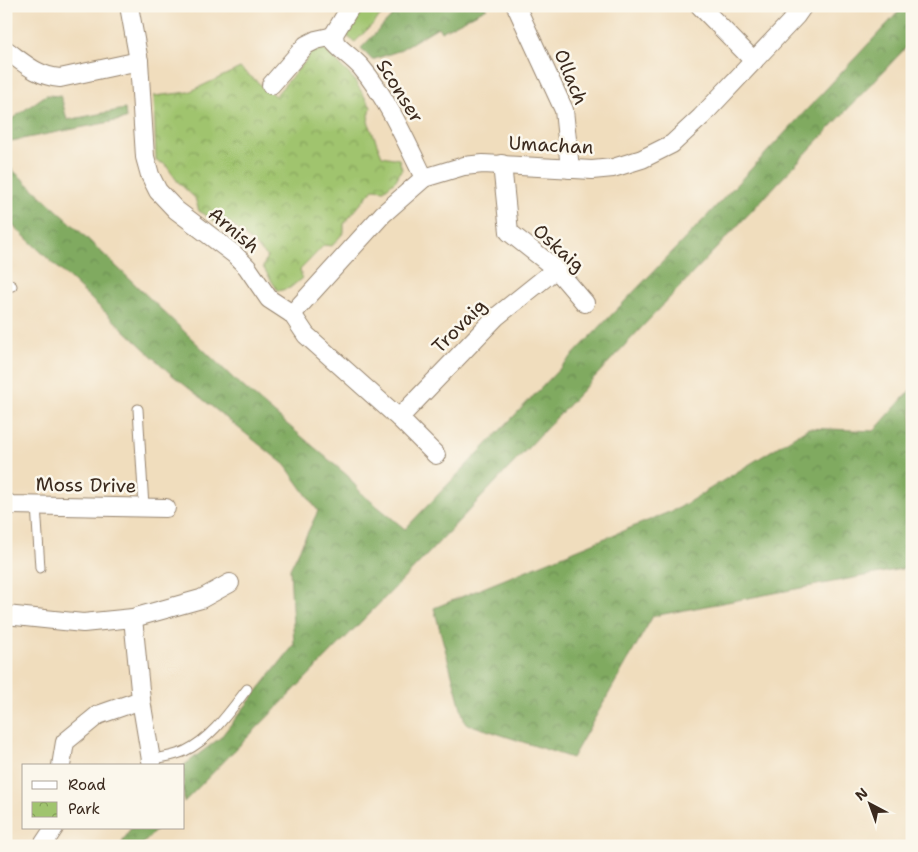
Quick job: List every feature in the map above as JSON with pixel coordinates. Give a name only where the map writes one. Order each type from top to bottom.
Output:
[{"type":"street","name":"Arnish","points":[[129,6],[139,62],[145,157],[150,175],[158,191],[176,210],[234,254],[247,267],[270,299],[292,314],[306,335],[399,418],[436,455]]},
{"type":"street","points":[[271,85],[306,45],[316,40],[334,36],[351,6]]},
{"type":"street","name":"Ollach","points":[[516,6],[564,110],[570,169]]},
{"type":"street","points":[[700,6],[754,61]]},
{"type":"street","name":"Umachan","points":[[292,314],[383,214],[424,178],[464,166],[483,164],[592,170],[613,168],[642,160],[672,144],[701,118],[796,16],[802,6]]},
{"type":"street","name":"Sconser","points":[[334,36],[335,43],[360,66],[375,86],[424,178]]},
{"type":"street","points":[[6,50],[37,72],[60,78],[139,62]]},
{"type":"street","name":"Oskaig","points":[[502,164],[509,232],[556,269],[585,303]]},
{"type":"street","name":"Trovaig","points":[[399,418],[496,317],[556,269]]},
{"type":"street","name":"Moss Drive","points":[[6,502],[11,505],[166,508]]},
{"type":"street","points":[[6,615],[83,623],[133,618],[201,599],[230,583]]},
{"type":"street","points":[[133,618],[141,700],[152,763]]},
{"type":"street","points":[[61,764],[65,742],[98,715],[141,700]]},
{"type":"street","points":[[42,846],[53,830]]},
{"type":"lane","points":[[138,409],[144,507]]},
{"type":"lane","points":[[36,505],[40,568]]},
{"type":"lane","points":[[152,763],[184,752],[202,740],[229,713],[247,689]]},
{"type":"green space","points":[[363,6],[391,6],[355,42],[345,35],[345,31]]},
{"type":"green space","points":[[406,6],[485,6],[487,8],[441,32],[438,27],[398,51],[372,60],[361,48],[397,11]]},
{"type":"green space","points":[[904,6],[912,6],[912,41],[424,558],[185,801],[185,764],[220,738],[294,645],[290,569],[318,511],[285,465],[171,374],[6,219],[6,164],[70,222],[234,379],[348,476],[361,493],[405,529],[705,218]]},
{"type":"green space","points":[[319,44],[353,78],[371,107],[368,121],[382,156],[399,159],[402,169],[396,180],[384,190],[373,189],[344,224],[344,232],[332,246],[324,245],[300,270],[302,278],[290,288],[278,291],[263,267],[267,256],[226,219],[219,224],[199,211],[195,198],[178,182],[165,164],[156,161],[154,96],[189,92],[240,68],[275,96],[308,58],[312,48]]},
{"type":"green space","points":[[46,95],[61,96],[67,120],[125,109],[126,119],[6,142],[6,123]]},
{"type":"green space","points":[[912,388],[912,567],[653,616],[572,758],[465,723],[434,608],[679,508],[808,428],[874,431]]},
{"type":"green space","points":[[130,830],[156,830],[141,846],[120,846]]}]
